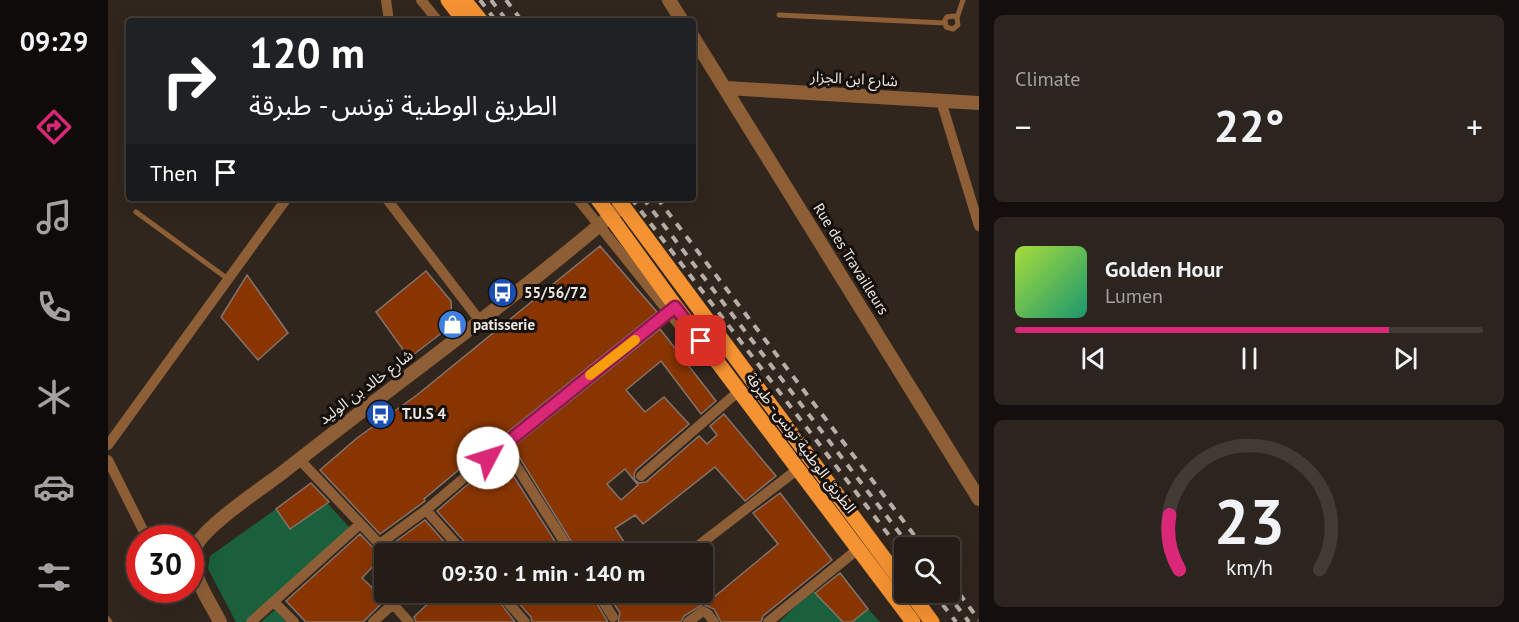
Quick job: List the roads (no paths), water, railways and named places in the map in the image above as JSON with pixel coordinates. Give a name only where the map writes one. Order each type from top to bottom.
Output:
[{"type":"main road","points":[[448,0],[462,18]]},
{"type":"main road","points":[[464,0],[479,18]]},
{"type":"main road","name":"الطريق الوطنية تونس - طبرقة","points":[[598,201],[604,221],[913,622]]},
{"type":"main road","name":"الطريق الوطنية تونس - طبرقة","points":[[620,202],[894,572]]},
{"type":"main road","points":[[918,603],[932,622]]},
{"type":"street","points":[[386,0],[389,18]]},
{"type":"street","points":[[421,0],[436,18]]},
{"type":"street","points":[[669,0],[680,18]]},
{"type":"street","name":"Rue des Travailleurs","points":[[696,43],[979,499]]},
{"type":"street","name":"شارع ابن الجزار","points":[[726,88],[979,103]]},
{"type":"street","points":[[941,101],[979,226]]},
{"type":"street","points":[[108,445],[285,201]]},
{"type":"street","points":[[388,201],[480,321]]},
{"type":"street","points":[[581,201],[604,221]]},
{"type":"street","name":"شارع خالد بن الوليد","points":[[220,622],[196,572],[194,559],[197,544],[215,525],[480,321],[604,221],[620,202]]},
{"type":"street","points":[[299,459],[381,543],[426,510],[673,309]]},
{"type":"street","points":[[641,476],[736,394]]},
{"type":"street","points":[[503,446],[565,543]]},
{"type":"street","points":[[108,460],[140,525]]},
{"type":"street","points":[[702,543],[796,470]]},
{"type":"street","points":[[426,510],[455,543]]},
{"type":"street","points":[[251,622],[360,524]]},
{"type":"street","points":[[768,622],[857,550],[906,622]]},
{"type":"street","points":[[274,602],[294,622]]},
{"type":"street","points":[[509,603],[525,622]]},
{"type":"street","points":[[604,603],[613,617]]},
{"type":"street","points":[[373,622],[393,604],[409,622]]},
{"type":"street","points":[[688,622],[703,611],[714,622]]},
{"type":"lane","points":[[779,15],[945,23],[950,29],[956,28],[963,0]]},
{"type":"lane","points":[[945,23],[947,17],[957,18]]},
{"type":"lane","points":[[136,212],[228,279]]},
{"type":"railway","points":[[480,0],[494,18]]},
{"type":"railway","points":[[491,0],[505,18]]},
{"type":"railway","points":[[506,0],[520,18]]},
{"type":"railway","points":[[633,201],[894,542]]},
{"type":"railway","points":[[645,201],[903,537]]},
{"type":"railway","points":[[659,201],[916,537]]},
{"type":"railway","points":[[960,594],[979,620]]},
{"type":"railway","points":[[941,603],[956,622]]},
{"type":"railway","points":[[954,603],[969,622]]},
{"type":"place","name":"55/56/72","points":[[503,293]]},
{"type":"place","name":"patisserie","points":[[452,325]]},
{"type":"place","name":"T.U.S 4","points":[[381,414]]}]
